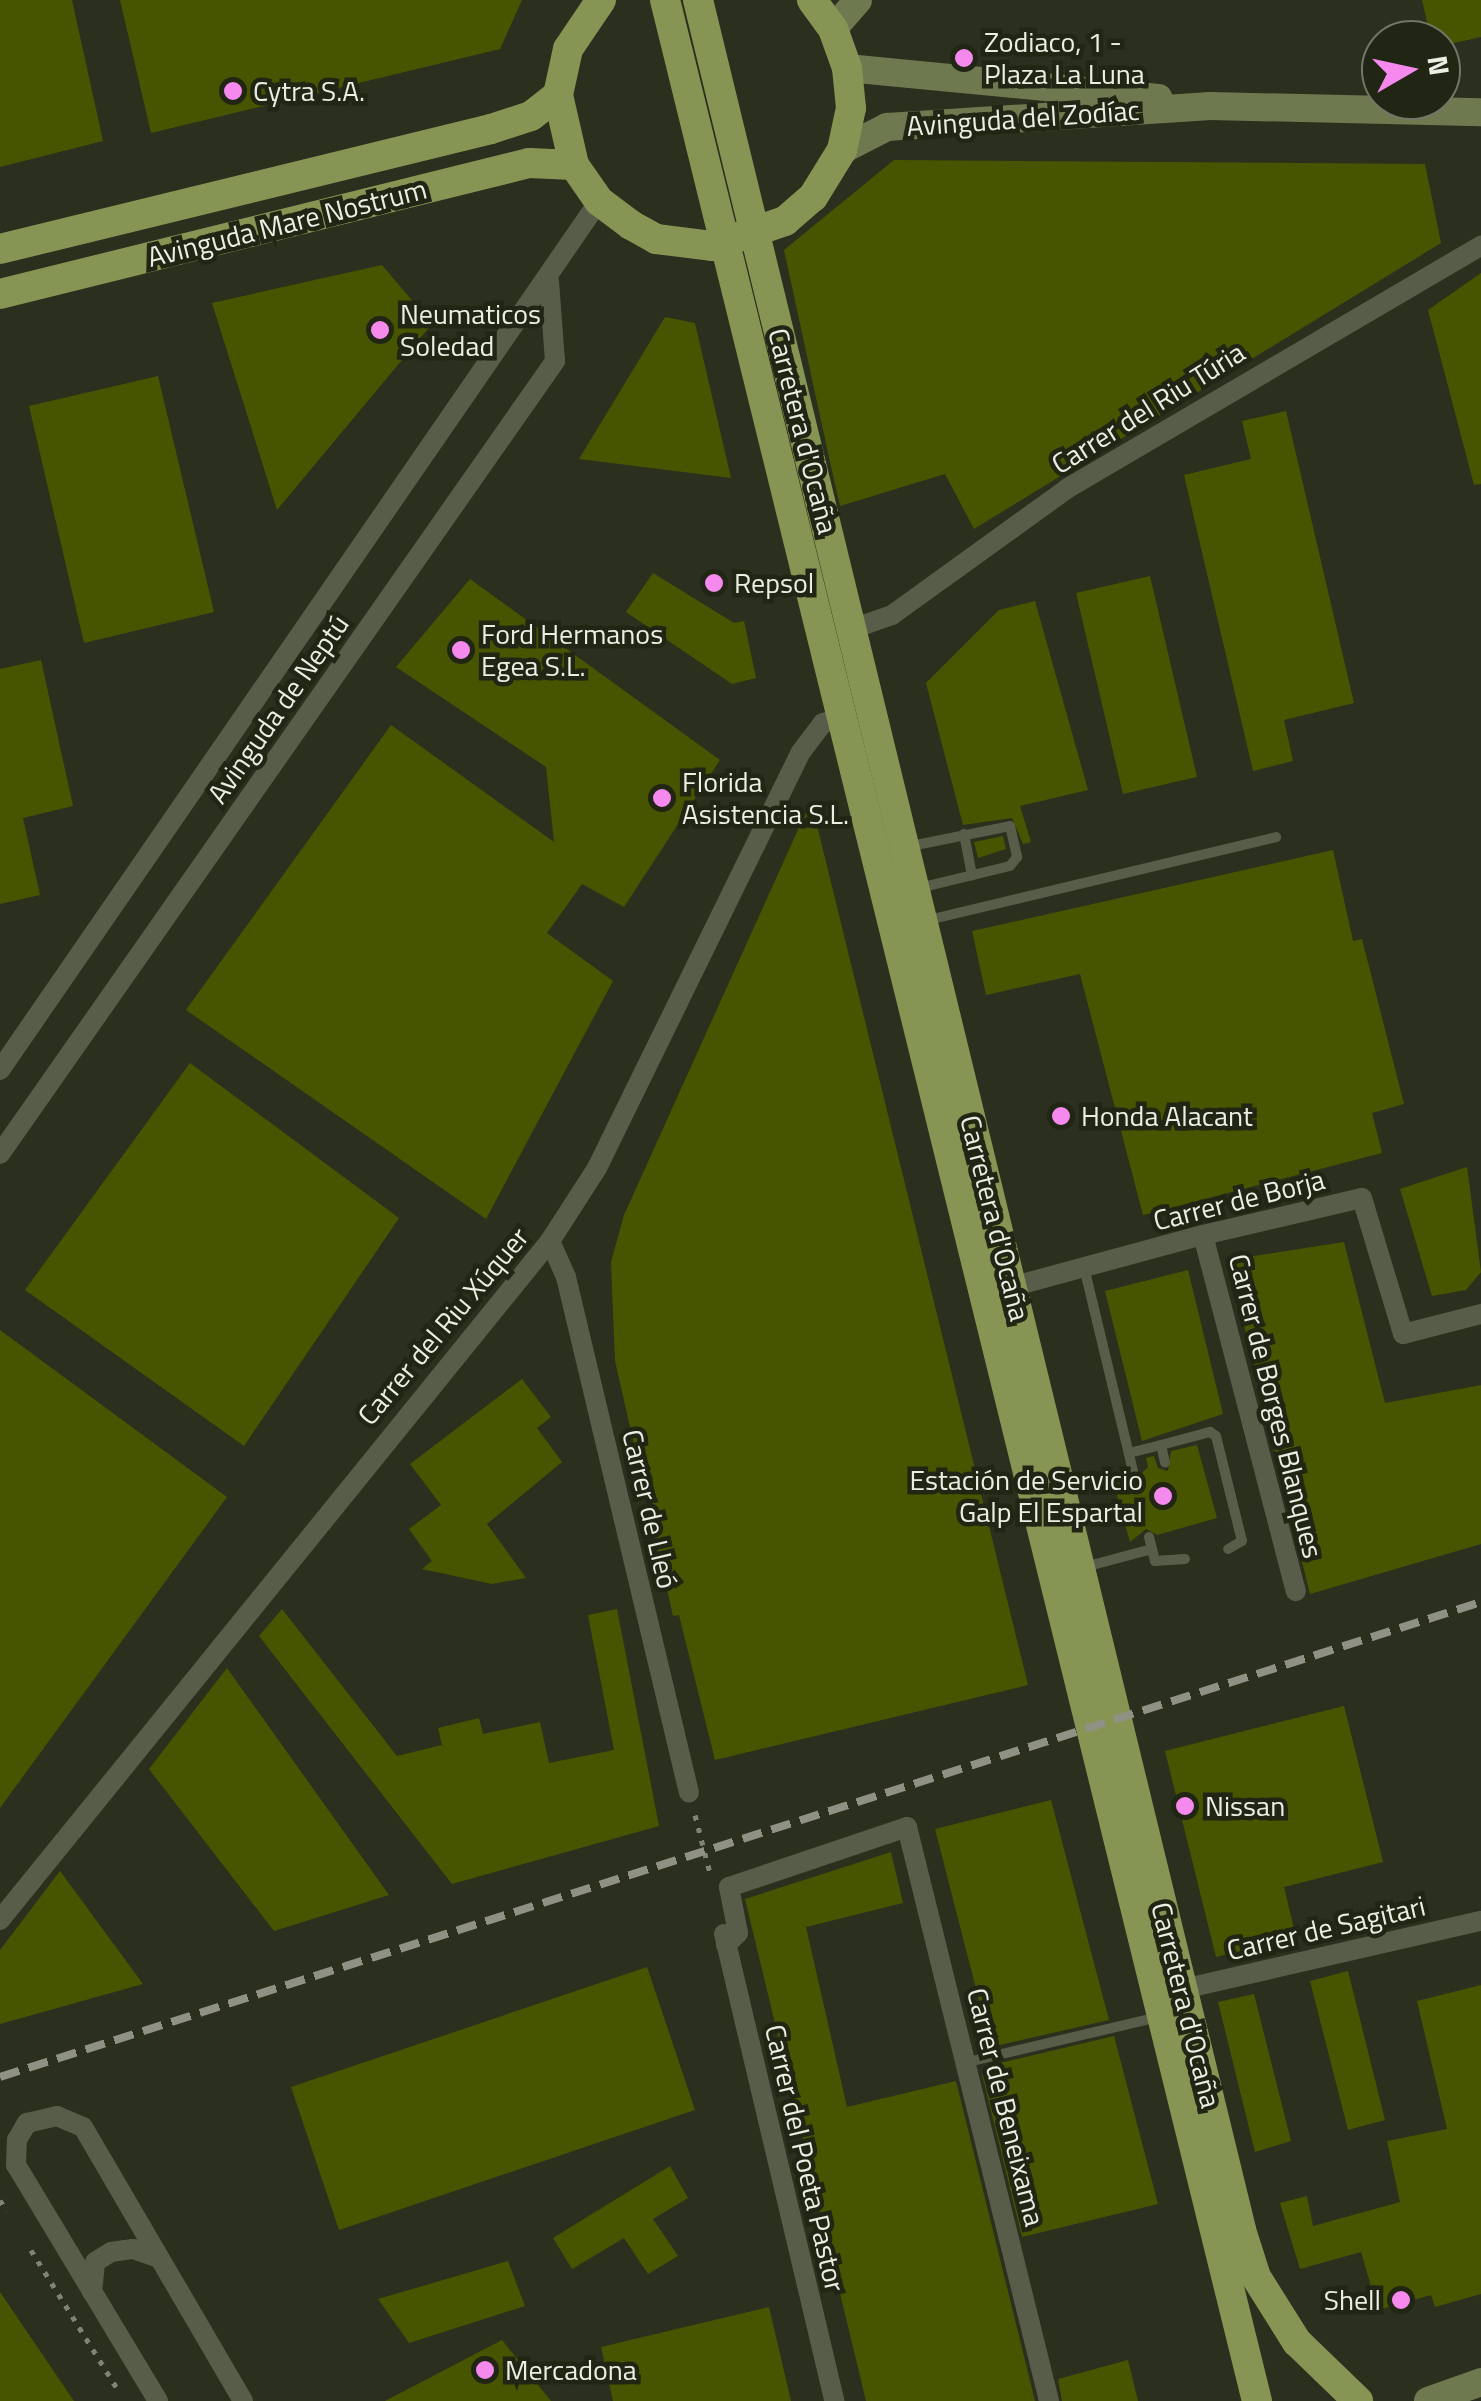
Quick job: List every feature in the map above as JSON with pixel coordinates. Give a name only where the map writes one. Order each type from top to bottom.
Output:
[{"type":"main road","points":[[600,0],[568,49],[558,96],[574,165],[599,202],[656,238],[684,246],[740,239],[813,197],[842,150],[851,108],[847,68],[833,29],[812,0]]},
{"type":"main road","name":"Carretera d'Ocaña","points":[[665,0],[740,239],[852,629],[1080,1569],[1084,1646]]},
{"type":"main road","name":"Carretera d'Ocaña","points":[[698,0],[740,239],[842,718],[988,1321],[1084,1646],[1113,1772],[1159,2016],[1256,2401]]},
{"type":"main road","name":"Avinguda Mare Nostrum","points":[[0,249],[491,129],[532,116],[558,96]]},
{"type":"main road","name":"Avinguda Mare Nostrum","points":[[0,294],[529,163],[574,165]]},
{"type":"main road","name":"Carretera d'Ocaña","points":[[1113,1772],[1183,1989],[1256,2276],[1297,2342],[1358,2401]]},
{"type":"street","points":[[833,29],[858,0]]},
{"type":"street","name":"Avinguda del Zodíac","points":[[847,68],[935,81],[1092,88],[1210,106]]},
{"type":"street","name":"Avinguda del Zodíac","points":[[842,150],[888,127],[1210,106],[1481,112]]},
{"type":"street","name":"Avinguda de Neptú","points":[[0,1070],[549,281],[599,202]]},
{"type":"street","name":"Carrer del Riu Túria","points":[[852,629],[892,615],[1068,488],[1481,246]]},
{"type":"street","name":"Avinguda de Neptú","points":[[0,1154],[554,361],[549,281]]},
{"type":"street","name":"Carrer del Riu Xúquer","points":[[0,1920],[550,1241],[597,1168],[801,752],[823,723],[842,718]]},
{"type":"street","name":"Carrer de Borja","points":[[1011,1286],[1204,1234],[1362,1198],[1403,1334],[1481,1314]]},
{"type":"street","name":"Carrer de Borges Blanques","points":[[1204,1234],[1296,1591]]},
{"type":"street","name":"Carrer de Lleó","points":[[550,1241],[566,1277],[689,1793]]},
{"type":"street","points":[[988,1321],[1011,1286]]},
{"type":"street","name":"Carrer de Beneixama","points":[[725,1936],[738,1933],[729,1887],[907,1827],[1050,2401]]},
{"type":"street","name":"Carrer de Sagitari","points":[[1183,1989],[1481,1921]]},
{"type":"street","name":"Carrer del Poeta Pastor","points":[[725,1936],[834,2401]]},
{"type":"street","points":[[158,2401],[16,2165],[17,2140],[27,2122],[57,2116],[83,2127],[243,2401]]},
{"type":"street","points":[[92,2292],[95,2262],[111,2252],[132,2249],[156,2257]]},
{"type":"street","points":[[1428,2401],[1481,2382]]},
{"type":"lane","points":[[905,847],[1010,826],[1017,857],[1010,866],[915,889]]},
{"type":"lane","points":[[964,834],[972,874]]},
{"type":"lane","points":[[923,921],[1276,837]]},
{"type":"lane","points":[[1084,1267],[1133,1471]]},
{"type":"lane","points":[[1129,1453],[1210,1432],[1216,1436],[1242,1541],[1228,1549]]},
{"type":"lane","points":[[1161,1445],[1165,1462]]},
{"type":"lane","points":[[1080,1569],[1150,1543],[1163,1564],[1186,1559]]},
{"type":"lane","points":[[968,2062],[1159,2016]]},
{"type":"path","points":[[689,1793],[725,1936]]},
{"type":"path","points":[[0,2200],[7,2211]]},
{"type":"path","points":[[31,2250],[118,2390]]},
{"type":"building","points":[[0,0],[72,0],[103,141],[0,167]]},
{"type":"building","name":"Cytra S.A.","points":[[120,0],[522,0],[500,49],[151,133]]},
{"type":"building","points":[[1422,0],[1481,0],[1481,37],[1461,42],[1461,20],[1426,20]]},
{"type":"building","points":[[894,160],[1425,164],[1441,243],[974,529],[945,474],[840,506],[784,250]]},
{"type":"building","points":[[382,265],[432,324],[277,510],[212,303]]},
{"type":"building","points":[[1481,273],[1481,484],[1474,485],[1428,310]]},
{"type":"building","points":[[665,317],[695,323],[731,478],[579,459]]},
{"type":"building","points":[[158,376],[214,612],[84,643],[29,406]]},
{"type":"building","points":[[1286,411],[1354,703],[1284,720],[1293,761],[1253,771],[1184,475],[1251,459],[1242,421]]},
{"type":"building","points":[[653,573],[734,623],[744,621],[756,678],[732,684],[626,612]]},
{"type":"building","points":[[1150,576],[1197,777],[1123,794],[1076,593]]},
{"type":"building","points":[[470,579],[720,760],[624,907],[582,884],[547,933],[613,981],[486,1219],[186,1010],[391,725],[554,842],[546,767],[396,667]]},
{"type":"building","points":[[1035,601],[1088,790],[1020,806],[1031,842],[1023,844],[1012,818],[963,825],[926,683],[999,610]]},
{"type":"building","points":[[41,660],[73,806],[23,818],[40,895],[0,904],[0,669]]},
{"type":"building","points":[[811,801],[1028,1685],[715,1760],[679,1615],[673,1616],[615,1361],[611,1262],[624,1215]]},
{"type":"building","points":[[1003,836],[1006,849],[978,858],[974,842]]},
{"type":"building","points":[[1333,850],[1353,941],[1362,939],[1404,1104],[1372,1113],[1382,1153],[1143,1215],[1080,974],[986,995],[972,931]]},
{"type":"building","points":[[190,1063],[399,1218],[244,1446],[25,1290]]},
{"type":"building","points":[[1467,1167],[1481,1272],[1466,1290],[1432,1296],[1400,1189]]},
{"type":"building","points":[[1344,1242],[1385,1403],[1481,1385],[1481,1544],[1310,1594],[1228,1260]]},
{"type":"building","points":[[1188,1270],[1223,1414],[1142,1441],[1105,1291]]},
{"type":"building","points":[[0,1330],[227,1497],[0,1808]]},
{"type":"building","points":[[522,1379],[551,1417],[537,1428],[562,1462],[487,1524],[526,1578],[492,1584],[422,1569],[432,1561],[409,1529],[441,1505],[410,1464]]},
{"type":"building","points":[[1197,1445],[1217,1518],[1157,1535],[1146,1529],[1130,1542],[1112,1477],[1136,1479],[1148,1467],[1146,1458],[1154,1456],[1158,1468],[1168,1471],[1171,1451]]},
{"type":"building","points":[[282,1609],[397,1756],[442,1745],[438,1728],[479,1718],[483,1734],[540,1722],[549,1763],[614,1750],[588,1615],[617,1609],[659,1826],[452,1884],[259,1636]]},
{"type":"building","points":[[227,1668],[389,1895],[274,1931],[149,1769]]},
{"type":"building","points":[[1344,1706],[1383,1862],[1284,1887],[1296,1937],[1216,1957],[1165,1751]]},
{"type":"building","points":[[1051,1800],[1109,2020],[991,2047],[935,1829]]},
{"type":"building","points":[[891,1852],[903,1903],[806,1927],[847,2107],[956,2081],[1035,2401],[866,2401],[745,1899]]},
{"type":"building","points":[[60,1871],[143,1984],[0,2024],[0,1950]]},
{"type":"building","points":[[647,1967],[695,2110],[339,2230],[291,2087]]},
{"type":"building","points":[[1348,1971],[1385,2120],[1348,2130],[1310,1981]]},
{"type":"building","points":[[1481,1985],[1481,2294],[1435,2307],[1431,2295],[1378,2310],[1361,2252],[1300,2269],[1280,2203],[1307,2196],[1313,2226],[1400,2202],[1387,2141],[1447,2129],[1417,2001]]},
{"type":"building","points":[[1254,1994],[1291,2141],[1255,2152],[1218,2002]]},
{"type":"building","points":[[1114,2036],[1158,2204],[1022,2237],[982,2074],[996,2071],[996,2064]]},
{"type":"building","points":[[670,2166],[688,2198],[653,2219],[678,2256],[648,2274],[624,2238],[572,2269],[553,2238]]},
{"type":"building","points":[[508,2261],[525,2306],[409,2343],[378,2299]]},
{"type":"building","points":[[0,2292],[74,2401],[0,2401]]},
{"type":"building","points":[[769,2307],[791,2401],[613,2401],[601,2347]]},
{"type":"building","name":"Mercadona","points":[[502,2340],[551,2401],[385,2401]]},
{"type":"building","points":[[1128,2360],[1138,2401],[1062,2401],[1058,2379]]},
{"type":"railway","points":[[0,2077],[1481,1602]]},
{"type":"place","name":"Zodiaco, 1 - Plaza La Luna","points":[[964,58]]},
{"type":"place","name":"Cytra S.A.","points":[[233,91]]},
{"type":"place","name":"Neumaticos Soledad","points":[[380,330]]},
{"type":"place","name":"Repsol","points":[[714,583]]},
{"type":"place","name":"Ford Hermanos Egea S.L.","points":[[461,650]]},
{"type":"place","name":"Florida Asistencia S.L.","points":[[662,798]]},
{"type":"place","name":"Honda Alacant","points":[[1061,1116]]},
{"type":"place","name":"Estación de Servicio Galp El Espartal","points":[[1163,1496]]},
{"type":"place","name":"Nissan","points":[[1185,1806]]},
{"type":"place","name":"Shell","points":[[1401,2300]]},
{"type":"place","name":"Mercadona","points":[[485,2370]]}]
